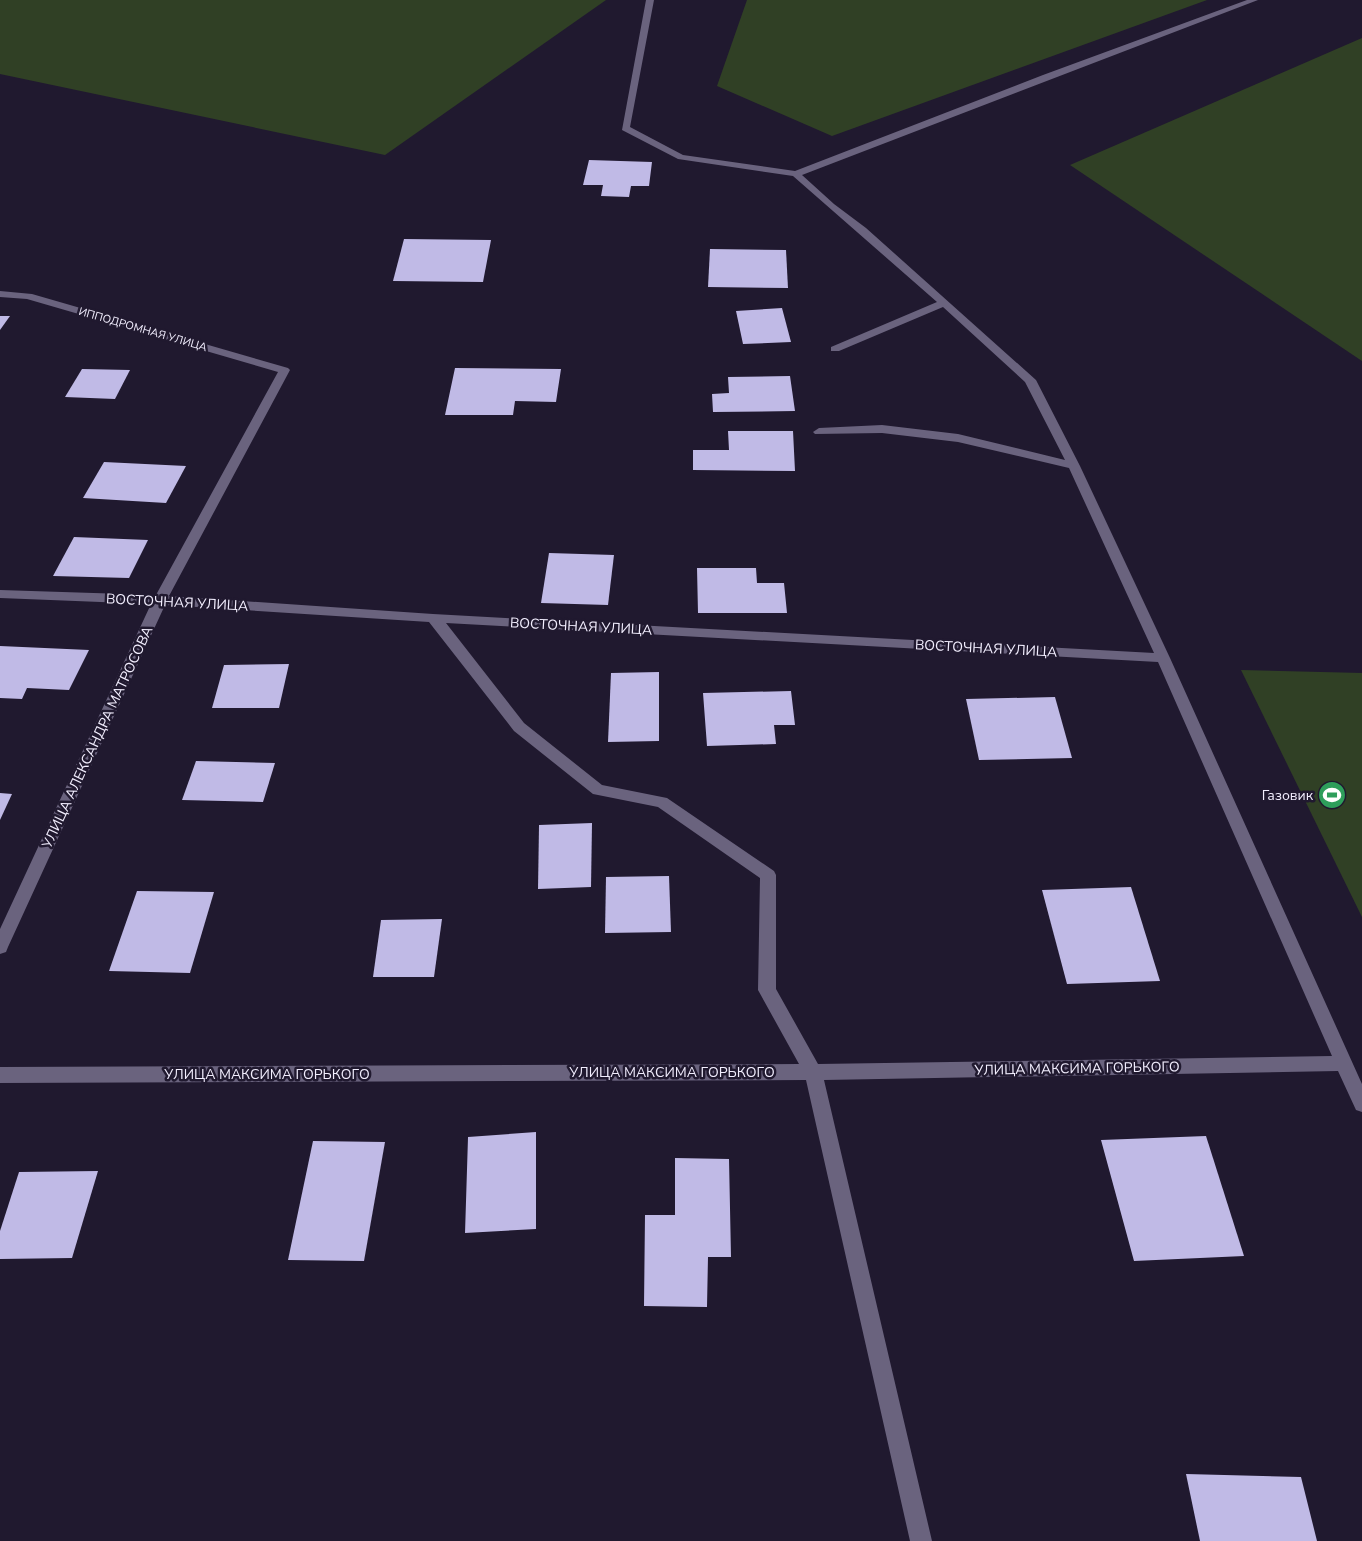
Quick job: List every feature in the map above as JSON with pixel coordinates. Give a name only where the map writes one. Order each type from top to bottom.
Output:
[{"type":"street","points":[[650,0],[625,128],[681,157],[796,174],[1046,77],[1254,0]]},
{"type":"street","points":[[796,174],[1030,380],[1074,466],[1163,658],[1362,1104]]},
{"type":"street","name":"ИППОДРОМНАЯ УЛИЦА","points":[[0,294],[28,296],[284,370]]},
{"type":"street","points":[[835,350],[944,303]]},
{"type":"street","name":"УЛИЦА АЛЕКСАНДРА МАТРОСОВА","points":[[0,947],[160,600],[284,370]]},
{"type":"street","points":[[819,432],[882,429],[958,438],[1074,466]]},
{"type":"street","name":"ВОСТОЧНАЯ УЛИЦА","points":[[0,594],[160,600],[433,618],[1163,658]]},
{"type":"street","points":[[433,618],[444,629],[519,727],[598,790],[662,802],[768,874],[768,990],[812,1072],[921,1541]]},
{"type":"street","name":"УЛИЦА МАКСИМА ГОРЬКОГО","points":[[0,1075],[812,1072],[1344,1063]]},
{"type":"green space","points":[[0,0],[606,0],[385,155],[0,74]]},
{"type":"green space","points":[[747,0],[1207,0],[832,136],[717,86]]},
{"type":"green space","points":[[1362,38],[1362,361],[1070,165]]},
{"type":"green space","name":"Газовик","points":[[1241,670],[1362,673],[1362,917]]},
{"type":"building","points":[[589,160],[652,162],[649,186],[631,186],[629,197],[601,196],[603,185],[583,185]]},
{"type":"building","points":[[404,239],[491,240],[483,282],[393,281]]},
{"type":"building","points":[[710,249],[786,250],[788,288],[708,287]]},
{"type":"building","points":[[782,308],[791,342],[743,344],[736,311]]},
{"type":"building","points":[[0,316],[10,316],[0,330]]},
{"type":"building","points":[[455,368],[561,369],[556,402],[515,401],[513,415],[445,415]]},
{"type":"building","points":[[82,369],[130,370],[115,399],[65,397]]},
{"type":"building","points":[[790,376],[795,411],[713,412],[712,394],[729,393],[728,377]]},
{"type":"building","points":[[728,431],[793,431],[795,471],[693,470],[693,450],[729,450]]},
{"type":"building","points":[[104,462],[186,466],[166,503],[83,498]]},
{"type":"building","points":[[74,537],[148,540],[129,578],[53,576]]},
{"type":"building","points":[[549,553],[614,555],[608,605],[541,603]]},
{"type":"building","points":[[697,568],[756,568],[757,583],[784,583],[787,613],[698,613]]},
{"type":"building","points":[[0,646],[89,650],[69,690],[27,688],[22,699],[0,698]]},
{"type":"building","points":[[289,664],[279,708],[212,708],[224,665]]},
{"type":"building","points":[[659,672],[659,741],[608,742],[611,673]]},
{"type":"building","points":[[791,691],[795,725],[774,725],[776,744],[707,746],[703,693]]},
{"type":"building","points":[[1055,697],[1072,758],[979,760],[966,699]]},
{"type":"building","points":[[196,761],[275,763],[263,802],[182,800]]},
{"type":"building","points":[[0,793],[12,794],[0,820]]},
{"type":"building","points":[[592,823],[591,887],[538,889],[539,825]]},
{"type":"building","points":[[669,876],[671,932],[605,933],[606,877]]},
{"type":"building","points":[[1131,887],[1160,981],[1067,984],[1042,890]]},
{"type":"building","points":[[137,891],[214,892],[190,973],[109,971]]},
{"type":"building","points":[[442,919],[434,977],[373,977],[381,920]]},
{"type":"building","points":[[536,1132],[536,1229],[465,1233],[468,1137]]},
{"type":"building","points":[[1206,1136],[1244,1256],[1134,1261],[1101,1140]]},
{"type":"building","points":[[313,1141],[385,1142],[364,1261],[288,1260]]},
{"type":"building","points":[[675,1158],[729,1159],[731,1257],[708,1257],[707,1307],[644,1306],[645,1215],[675,1215]]},
{"type":"building","points":[[98,1171],[72,1258],[0,1259],[0,1231],[19,1172]]},
{"type":"building","points":[[1186,1474],[1301,1477],[1317,1541],[1200,1541]]},
{"type":"place","name":"Газовик","points":[[1332,795]]}]
